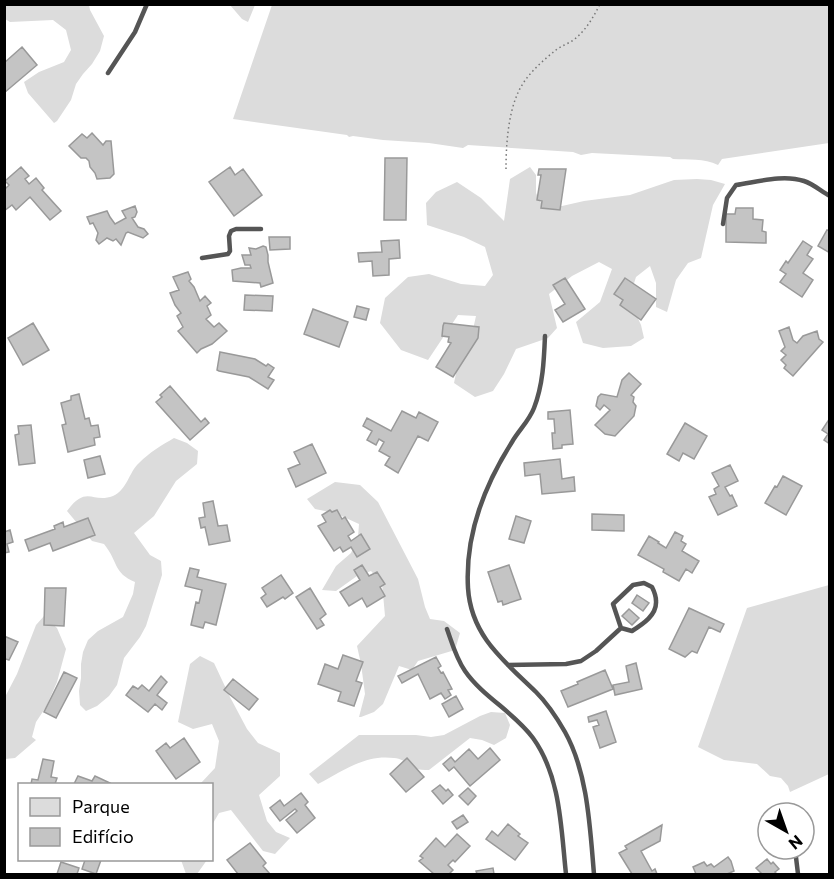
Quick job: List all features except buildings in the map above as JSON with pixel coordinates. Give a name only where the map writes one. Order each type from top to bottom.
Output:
[{"type":"lane","points":[[108,72],[135,32],[147,4]]},
{"type":"lane","points":[[723,224],[727,198],[736,185],[791,178],[806,182],[830,196]]},
{"type":"lane","points":[[202,258],[228,254],[231,231],[261,229]]},
{"type":"lane","points":[[545,336],[539,393],[533,410],[512,441],[488,486],[474,527],[469,556],[468,589],[471,607],[486,641],[545,702],[572,744],[578,761],[589,822],[594,874]]},
{"type":"lane","points":[[644,583],[652,587],[656,601],[655,611],[644,624],[632,631],[621,628],[613,604],[633,585],[644,583]]},
{"type":"lane","points":[[508,666],[581,662],[621,628]]},
{"type":"lane","points":[[447,629],[455,654],[465,671],[523,727],[539,749],[551,776],[562,821],[566,874]]},
{"type":"path","points":[[506,169],[511,115],[522,85],[558,48],[581,33],[600,4]]},
{"type":"green space","points":[[4,5],[89,5],[104,36],[100,51],[76,84],[71,100],[54,123],[28,93],[24,82],[39,72],[64,62],[71,50],[66,30],[53,20],[10,22],[5,19]]},
{"type":"green space","points":[[230,5],[255,5],[248,22],[242,19]]},
{"type":"green space","points":[[272,5],[829,5],[829,143],[722,159],[718,165],[702,160],[670,157],[592,153],[581,155],[573,152],[468,145],[463,148],[349,137],[233,119]]},
{"type":"green space","points":[[530,167],[536,175],[536,193],[543,207],[630,195],[674,180],[711,180],[725,184],[713,205],[701,258],[688,263],[676,280],[667,312],[656,307],[656,283],[650,266],[636,277],[629,299],[641,325],[644,338],[631,346],[603,348],[583,343],[576,322],[600,302],[612,269],[599,262],[572,276],[549,294],[557,328],[548,338],[516,349],[493,391],[475,397],[454,383],[458,364],[472,334],[476,316],[458,315],[428,360],[401,350],[380,323],[385,298],[408,277],[429,274],[461,284],[485,286],[493,275],[485,247],[464,237],[427,225],[426,203],[436,192],[457,182],[481,198],[504,221],[510,179]]},
{"type":"green space","points":[[174,438],[198,451],[197,464],[176,481],[154,516],[134,533],[150,555],[161,561],[162,575],[146,626],[124,658],[117,685],[109,696],[97,706],[86,711],[80,705],[79,691],[83,652],[88,640],[98,631],[123,617],[133,594],[135,582],[119,571],[104,544],[92,541],[67,511],[85,496],[106,498],[118,493],[139,463]]},
{"type":"green space","points":[[335,482],[360,485],[378,502],[418,579],[430,619],[444,621],[460,633],[455,650],[418,661],[412,670],[399,666],[383,704],[374,712],[361,717],[359,717],[365,694],[357,646],[385,616],[382,583],[371,571],[357,576],[336,591],[322,590],[336,566],[351,553],[358,537],[359,524],[335,513],[315,509],[307,499]]},
{"type":"green space","points":[[829,585],[829,774],[790,792],[781,778],[770,776],[757,764],[724,760],[698,747],[747,608]]},
{"type":"green space","points":[[44,616],[57,628],[66,649],[57,682],[46,707],[36,722],[32,737],[36,740],[15,758],[5,759],[5,697],[17,674],[36,625]]},
{"type":"green space","points":[[200,656],[214,663],[247,729],[258,743],[280,753],[280,776],[259,795],[267,821],[276,832],[290,838],[275,854],[263,851],[231,810],[219,813],[213,823],[213,783],[201,783],[215,768],[219,741],[212,724],[193,729],[178,722],[190,664]]},
{"type":"green space","points":[[491,712],[505,713],[510,725],[506,738],[494,745],[470,738],[429,770],[417,769],[403,761],[383,757],[363,761],[318,784],[309,774],[359,735],[431,737],[444,735]]},
{"type":"green space","points":[[181,861],[206,861],[197,874],[186,874]]}]
